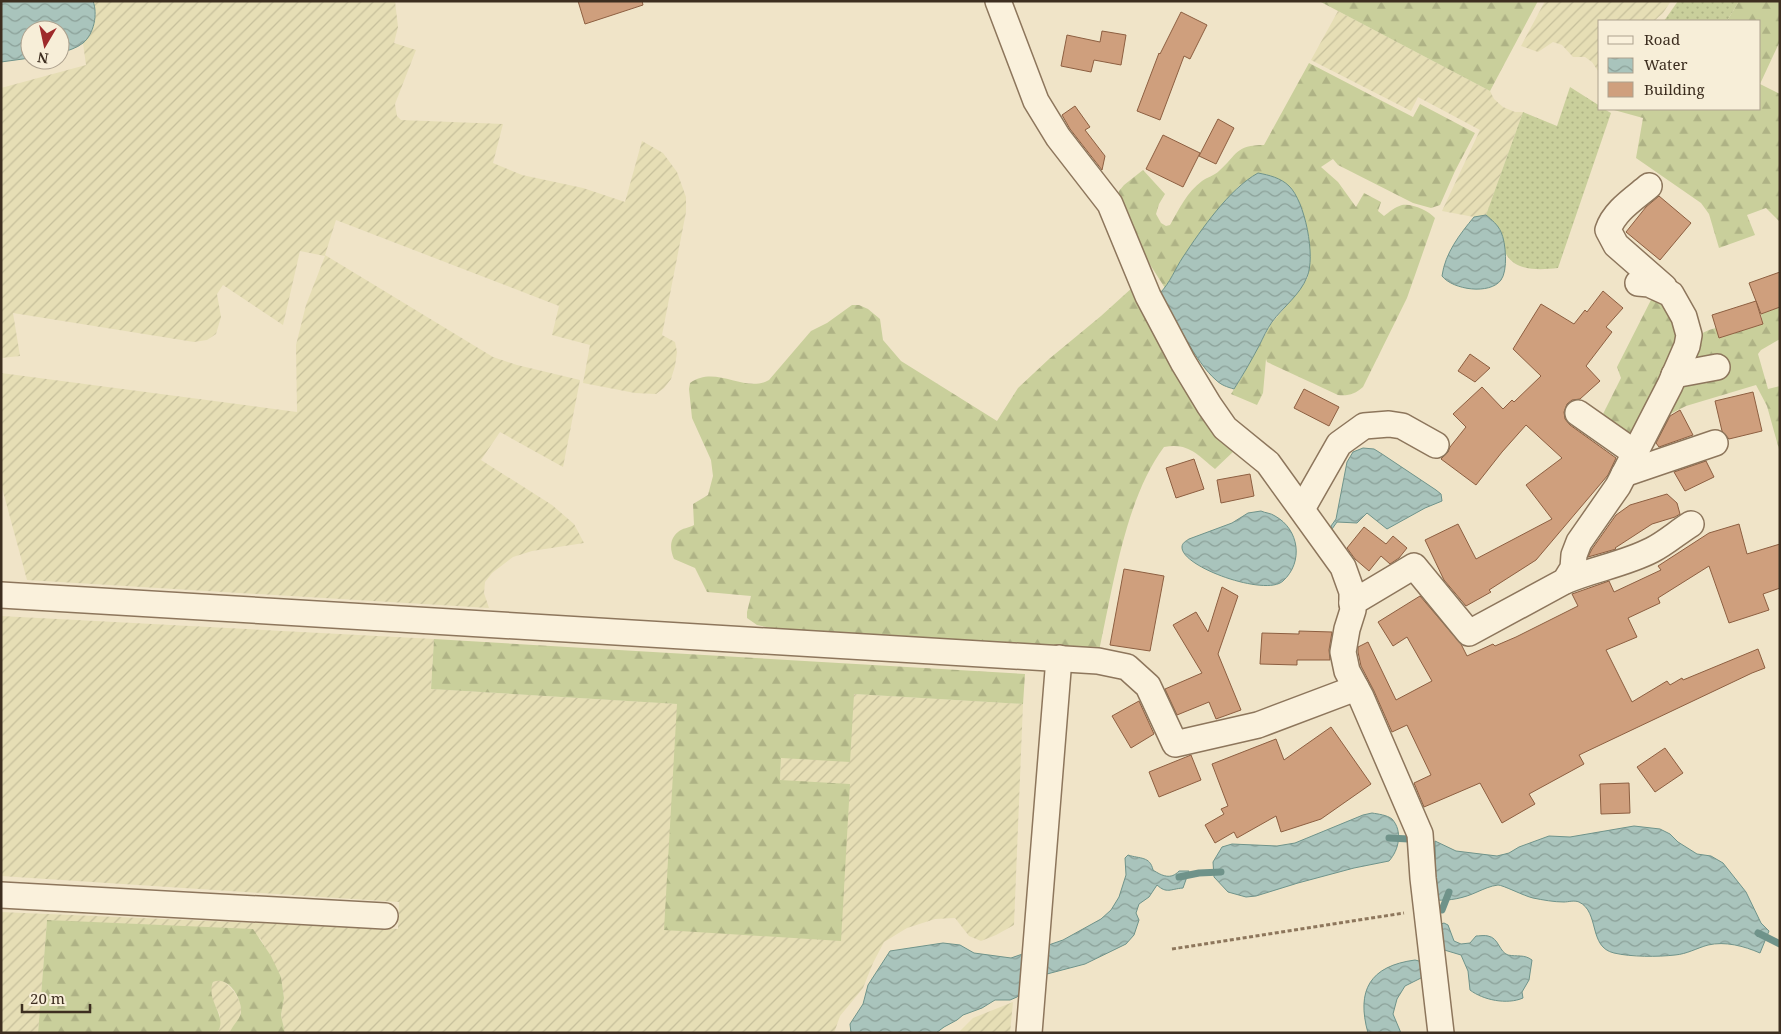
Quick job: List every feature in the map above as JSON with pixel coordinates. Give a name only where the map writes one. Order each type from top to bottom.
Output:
[{"type":"street","points":[[998,1],[1036,101],[1058,137],[1110,204],[1148,296],[1187,369],[1225,428],[1268,463],[1343,567],[1352,592],[1352,610],[1343,652],[1347,671],[1420,834],[1441,1033]]},
{"type":"street","points":[[1565,581],[1573,568],[1574,555],[1579,542],[1618,486],[1687,346],[1689,335],[1684,316],[1671,294],[1616,245],[1608,230],[1610,222],[1616,215],[1649,186]]},
{"type":"street","points":[[1638,283],[1649,284],[1671,294]]},
{"type":"street","points":[[1674,375],[1717,366]]},
{"type":"street","points":[[1578,412],[1630,463]]},
{"type":"street","points":[[1302,509],[1339,444],[1364,426],[1377,424],[1402,426],[1436,446]]},
{"type":"street","points":[[1630,463],[1715,443]]},
{"type":"street","points":[[1352,603],[1414,566],[1469,633],[1565,581],[1652,550],[1691,524]]},
{"type":"street","points":[[1,595],[1098,661],[1127,667],[1148,686],[1175,744],[1258,725],[1356,688]]},
{"type":"street","points":[[1029,1033],[1059,658]]},
{"type":"street","points":[[1,895],[385,916]]},
{"type":"path","points":[[1172,949],[1427,910]]},
{"type":"shaded area","points":[[93,1],[395,1],[398,27],[394,43],[416,50],[395,104],[397,116],[401,120],[503,124],[493,163],[522,175],[583,188],[625,202],[642,141],[663,153],[677,172],[686,197],[686,212],[662,335],[675,342],[677,352],[675,366],[671,379],[656,394],[635,393],[583,383],[590,345],[552,335],[559,306],[336,220],[325,255],[493,357],[517,365],[580,380],[563,467],[500,432],[481,460],[552,505],[574,524],[584,543],[532,551],[513,557],[492,573],[485,582],[484,593],[489,608],[27,580],[1,484],[1,373],[297,412],[296,345],[306,305],[325,256],[300,251],[283,325],[223,285],[217,294],[221,317],[216,334],[207,340],[194,342],[13,313],[20,356],[1,358],[1,88],[86,65],[83,43],[92,28],[96,14]]},
{"type":"shaded area","points":[[1545,1],[1671,1],[1663,13],[1655,20],[1598,20],[1598,71],[1592,62],[1585,57],[1573,57],[1562,45],[1553,42],[1538,52],[1521,46]]},
{"type":"shaded area","points":[[1338,11],[1490,91],[1494,99],[1503,107],[1515,112],[1523,112],[1486,215],[1474,217],[1442,211],[1480,130],[1418,97],[1411,111],[1311,60]]},
{"type":"shaded area","points":[[1,616],[434,639],[431,689],[678,704],[665,930],[780,780],[781,758],[854,694],[1023,704],[1014,925],[981,941],[969,936],[955,918],[935,919],[907,928],[884,942],[863,988],[840,1016],[834,1033],[285,1033],[281,1015],[284,998],[281,977],[260,938],[47,920],[38,1033],[1,1033],[1,912],[398,929],[399,902],[1,876]]},
{"type":"shaded area","points":[[217,980],[223,981],[229,986],[240,1002],[241,1011],[239,1018],[230,1033],[217,1033],[220,1015],[211,998],[210,989],[213,982]]},
{"type":"shaded area","points":[[1013,1002],[1010,1033],[958,1033],[973,1018]]},
{"type":"green space","points":[[1319,1],[1538,1],[1490,91]]},
{"type":"green space","points":[[1678,1],[1739,1],[1728,20],[1665,20]]},
{"type":"green space","points":[[1739,1],[1780,1],[1780,41],[1761,82],[1761,20],[1728,20]]},
{"type":"green space","points":[[1309,63],[1413,117],[1420,104],[1475,133],[1440,205],[1431,208],[1413,203],[1338,165],[1333,159],[1321,167],[1338,182],[1356,207],[1364,193],[1381,202],[1378,211],[1384,216],[1397,207],[1411,205],[1420,208],[1435,218],[1407,298],[1363,387],[1352,394],[1338,395],[1267,362],[1266,359],[1263,393],[1257,405],[1231,394],[1271,324],[1308,277],[1307,227],[1258,173],[1238,187],[1184,256],[1165,288],[1133,238],[1117,200],[1119,191],[1124,185],[1143,170],[1165,194],[1156,214],[1161,223],[1166,226],[1170,225],[1184,201],[1197,185],[1217,173],[1242,149],[1254,145],[1264,145]]},
{"type":"green space","points":[[1761,84],[1780,94],[1780,222],[1766,208],[1747,215],[1755,235],[1719,248],[1709,214],[1701,203],[1636,158],[1643,118],[1614,110],[1761,110]]},
{"type":"green space","points":[[1570,87],[1598,105],[1598,110],[1606,110],[1611,113],[1558,268],[1528,268],[1509,259],[1504,250],[1499,229],[1486,215],[1523,112],[1557,126]]},
{"type":"green space","points":[[1133,287],[1235,450],[1215,469],[1186,448],[1180,446],[1164,447],[1139,492],[1130,518],[1115,572],[1099,651],[771,628],[757,625],[747,618],[751,596],[707,592],[695,568],[674,559],[671,548],[673,538],[680,531],[694,525],[693,504],[708,495],[713,476],[711,460],[692,418],[690,383],[710,376],[750,384],[769,380],[811,331],[827,323],[852,305],[859,305],[868,309],[880,319],[883,340],[901,361],[997,421],[1018,388]]},
{"type":"green space","points":[[1653,296],[1665,303],[1679,335],[1632,439],[1600,420],[1621,378],[1617,367]]},
{"type":"green space","points":[[1780,307],[1780,339],[1761,350],[1758,354],[1768,389],[1780,386],[1780,453],[1767,406],[1756,385],[1686,406],[1658,420],[1696,365],[1691,350],[1700,335],[1716,328],[1719,338],[1763,324],[1761,314]]},
{"type":"green space","points":[[434,639],[1025,674],[1023,704],[854,694],[850,762],[781,758],[780,780],[850,784],[841,941],[664,930],[677,704],[431,689]]},
{"type":"green space","points":[[47,920],[253,929],[271,956],[281,977],[284,998],[281,1015],[285,1033],[230,1033],[238,1020],[241,1006],[233,989],[224,982],[219,981],[213,982],[211,989],[220,1021],[217,1033],[38,1033]]},
{"type":"water","points":[[1,1],[93,1],[94,23],[90,34],[83,43],[70,50],[70,20],[20,20],[20,59],[1,62]]},
{"type":"water","points":[[1258,173],[1282,181],[1295,193],[1307,230],[1310,256],[1309,268],[1304,283],[1270,325],[1234,389],[1218,382],[1201,363],[1160,293],[1167,285],[1190,246],[1216,211],[1237,189]]},
{"type":"water","points":[[1486,215],[1497,225],[1503,237],[1505,270],[1503,276],[1496,285],[1489,288],[1472,289],[1454,285],[1442,276],[1446,259],[1474,217]]},
{"type":"water","points":[[1363,448],[1374,449],[1436,490],[1441,494],[1442,501],[1387,529],[1367,513],[1357,523],[1337,522],[1332,529],[1331,526],[1336,519],[1347,462],[1353,452]]},
{"type":"water","points":[[1261,511],[1273,515],[1283,522],[1294,537],[1296,556],[1294,565],[1283,581],[1274,585],[1243,583],[1209,571],[1185,555],[1182,546],[1189,539],[1232,523],[1248,513]]},
{"type":"water","points":[[1372,813],[1392,819],[1398,829],[1397,846],[1389,861],[1354,868],[1256,896],[1246,897],[1228,892],[1214,877],[1213,862],[1222,847],[1232,844],[1277,846],[1295,843]]},
{"type":"water","points":[[1634,826],[1660,829],[1697,854],[1711,856],[1723,863],[1746,892],[1761,923],[1769,931],[1760,953],[1741,946],[1714,944],[1668,956],[1636,956],[1614,953],[1601,944],[1590,913],[1579,902],[1556,902],[1533,898],[1498,885],[1462,897],[1436,900],[1435,841],[1456,851],[1497,856],[1509,853],[1519,847],[1549,836],[1570,837]]},
{"type":"water","points":[[1128,855],[1147,860],[1150,862],[1153,870],[1163,875],[1170,876],[1179,871],[1189,871],[1183,888],[1166,890],[1157,885],[1149,897],[1139,904],[1136,913],[1139,920],[1134,935],[1126,944],[1085,964],[1047,974],[1022,991],[1017,997],[1010,1000],[995,1000],[982,1008],[963,1015],[936,1033],[851,1033],[850,1024],[863,1004],[868,985],[890,951],[943,943],[960,945],[974,953],[1011,958],[1063,940],[1101,919],[1111,910],[1119,897],[1126,875],[1125,858]]},
{"type":"water","points":[[1444,923],[1448,925],[1454,941],[1461,944],[1470,943],[1476,936],[1492,937],[1508,955],[1526,957],[1532,960],[1529,980],[1522,992],[1523,998],[1510,1001],[1488,999],[1470,990],[1468,971],[1461,955],[1441,949],[1439,928]]},
{"type":"water","points":[[1415,960],[1423,962],[1425,976],[1405,986],[1397,999],[1393,1014],[1401,1033],[1368,1033],[1364,1004],[1370,983],[1377,974],[1387,968]]},
{"type":"building","points":[[578,1],[642,1],[643,5],[585,24]]},
{"type":"building","points":[[1181,12],[1207,25],[1190,59],[1184,56],[1160,120],[1137,111],[1159,53]]},
{"type":"building","points":[[1102,31],[1126,35],[1121,65],[1094,60],[1091,72],[1061,66],[1067,35],[1100,42]]},
{"type":"building","points":[[1075,106],[1090,127],[1085,130],[1105,156],[1102,170],[1070,129],[1062,115]]},
{"type":"building","points":[[1218,119],[1234,128],[1216,164],[1199,156]]},
{"type":"building","points":[[1163,135],[1200,153],[1183,187],[1146,169]]},
{"type":"building","points":[[1659,196],[1691,223],[1660,260],[1626,232],[1646,207]]},
{"type":"building","points":[[1780,272],[1780,307],[1761,314],[1749,283]]},
{"type":"building","points":[[1603,291],[1623,308],[1606,327],[1612,332],[1586,366],[1600,381],[1580,399],[1572,400],[1567,404],[1564,412],[1565,419],[1570,425],[1616,458],[1608,475],[1536,560],[1489,590],[1491,592],[1466,606],[1444,580],[1425,540],[1458,524],[1476,559],[1552,519],[1526,485],[1562,458],[1526,425],[1476,485],[1441,459],[1466,427],[1453,414],[1482,387],[1503,409],[1512,400],[1514,402],[1541,376],[1513,349],[1541,304],[1574,324],[1585,310],[1587,312]]},
{"type":"building","points":[[1756,301],[1763,324],[1719,338],[1712,315]]},
{"type":"building","points":[[1470,354],[1490,368],[1475,382],[1458,371]]},
{"type":"building","points":[[1304,389],[1339,407],[1329,426],[1294,408]]},
{"type":"building","points":[[1753,392],[1762,431],[1729,439],[1722,431],[1715,401]]},
{"type":"building","points":[[1680,410],[1693,435],[1659,447],[1656,443],[1670,416]]},
{"type":"building","points":[[1194,459],[1204,489],[1176,498],[1166,468]]},
{"type":"building","points":[[1706,461],[1714,477],[1685,491],[1674,472]]},
{"type":"building","points":[[1250,474],[1254,496],[1221,503],[1217,480]]},
{"type":"building","points":[[1667,494],[1677,503],[1680,514],[1652,524],[1616,549],[1588,557],[1616,515],[1630,505]]},
{"type":"building","points":[[1739,524],[1747,554],[1780,544],[1780,588],[1763,594],[1769,610],[1729,623],[1709,566],[1658,598],[1660,603],[1628,618],[1637,637],[1606,650],[1632,702],[1667,681],[1670,685],[1682,678],[1683,680],[1758,649],[1765,668],[1579,755],[1584,764],[1529,794],[1535,804],[1502,823],[1480,783],[1424,807],[1414,783],[1431,775],[1407,725],[1392,732],[1361,666],[1358,647],[1368,642],[1396,700],[1432,681],[1407,637],[1393,646],[1378,622],[1420,596],[1461,644],[1467,656],[1493,644],[1495,646],[1516,637],[1578,606],[1572,594],[1609,581],[1614,592],[1661,570],[1658,566],[1709,533]]},
{"type":"building","points":[[1364,527],[1386,544],[1393,536],[1407,548],[1399,558],[1390,564],[1381,556],[1369,571],[1355,559],[1347,548]]},
{"type":"building","points":[[1124,569],[1164,576],[1150,651],[1110,645]]},
{"type":"building","points":[[1222,587],[1238,596],[1218,654],[1241,710],[1216,719],[1209,702],[1177,715],[1165,689],[1202,673],[1173,625],[1196,612],[1208,632]]},
{"type":"building","points":[[1299,631],[1332,632],[1329,650],[1330,660],[1297,660],[1297,665],[1260,664],[1262,633],[1299,634]]},
{"type":"building","points":[[1139,701],[1154,734],[1131,748],[1112,716]]},
{"type":"building","points":[[1331,727],[1371,784],[1321,819],[1281,832],[1276,816],[1237,838],[1234,832],[1215,843],[1205,825],[1224,814],[1221,809],[1228,806],[1212,764],[1276,739],[1284,760]]},
{"type":"building","points":[[1665,748],[1683,773],[1655,792],[1637,767]]},
{"type":"building","points":[[1191,755],[1201,780],[1159,797],[1149,772]]},
{"type":"building","points":[[1629,783],[1630,813],[1601,814],[1600,784]]},
{"type":"waterway","points":[[1389,838],[1409,839]]},
{"type":"waterway","points":[[1179,877],[1199,873],[1221,872]]},
{"type":"waterway","points":[[1442,910],[1449,892]]},
{"type":"waterway","points":[[1758,933],[1780,944]]}]
